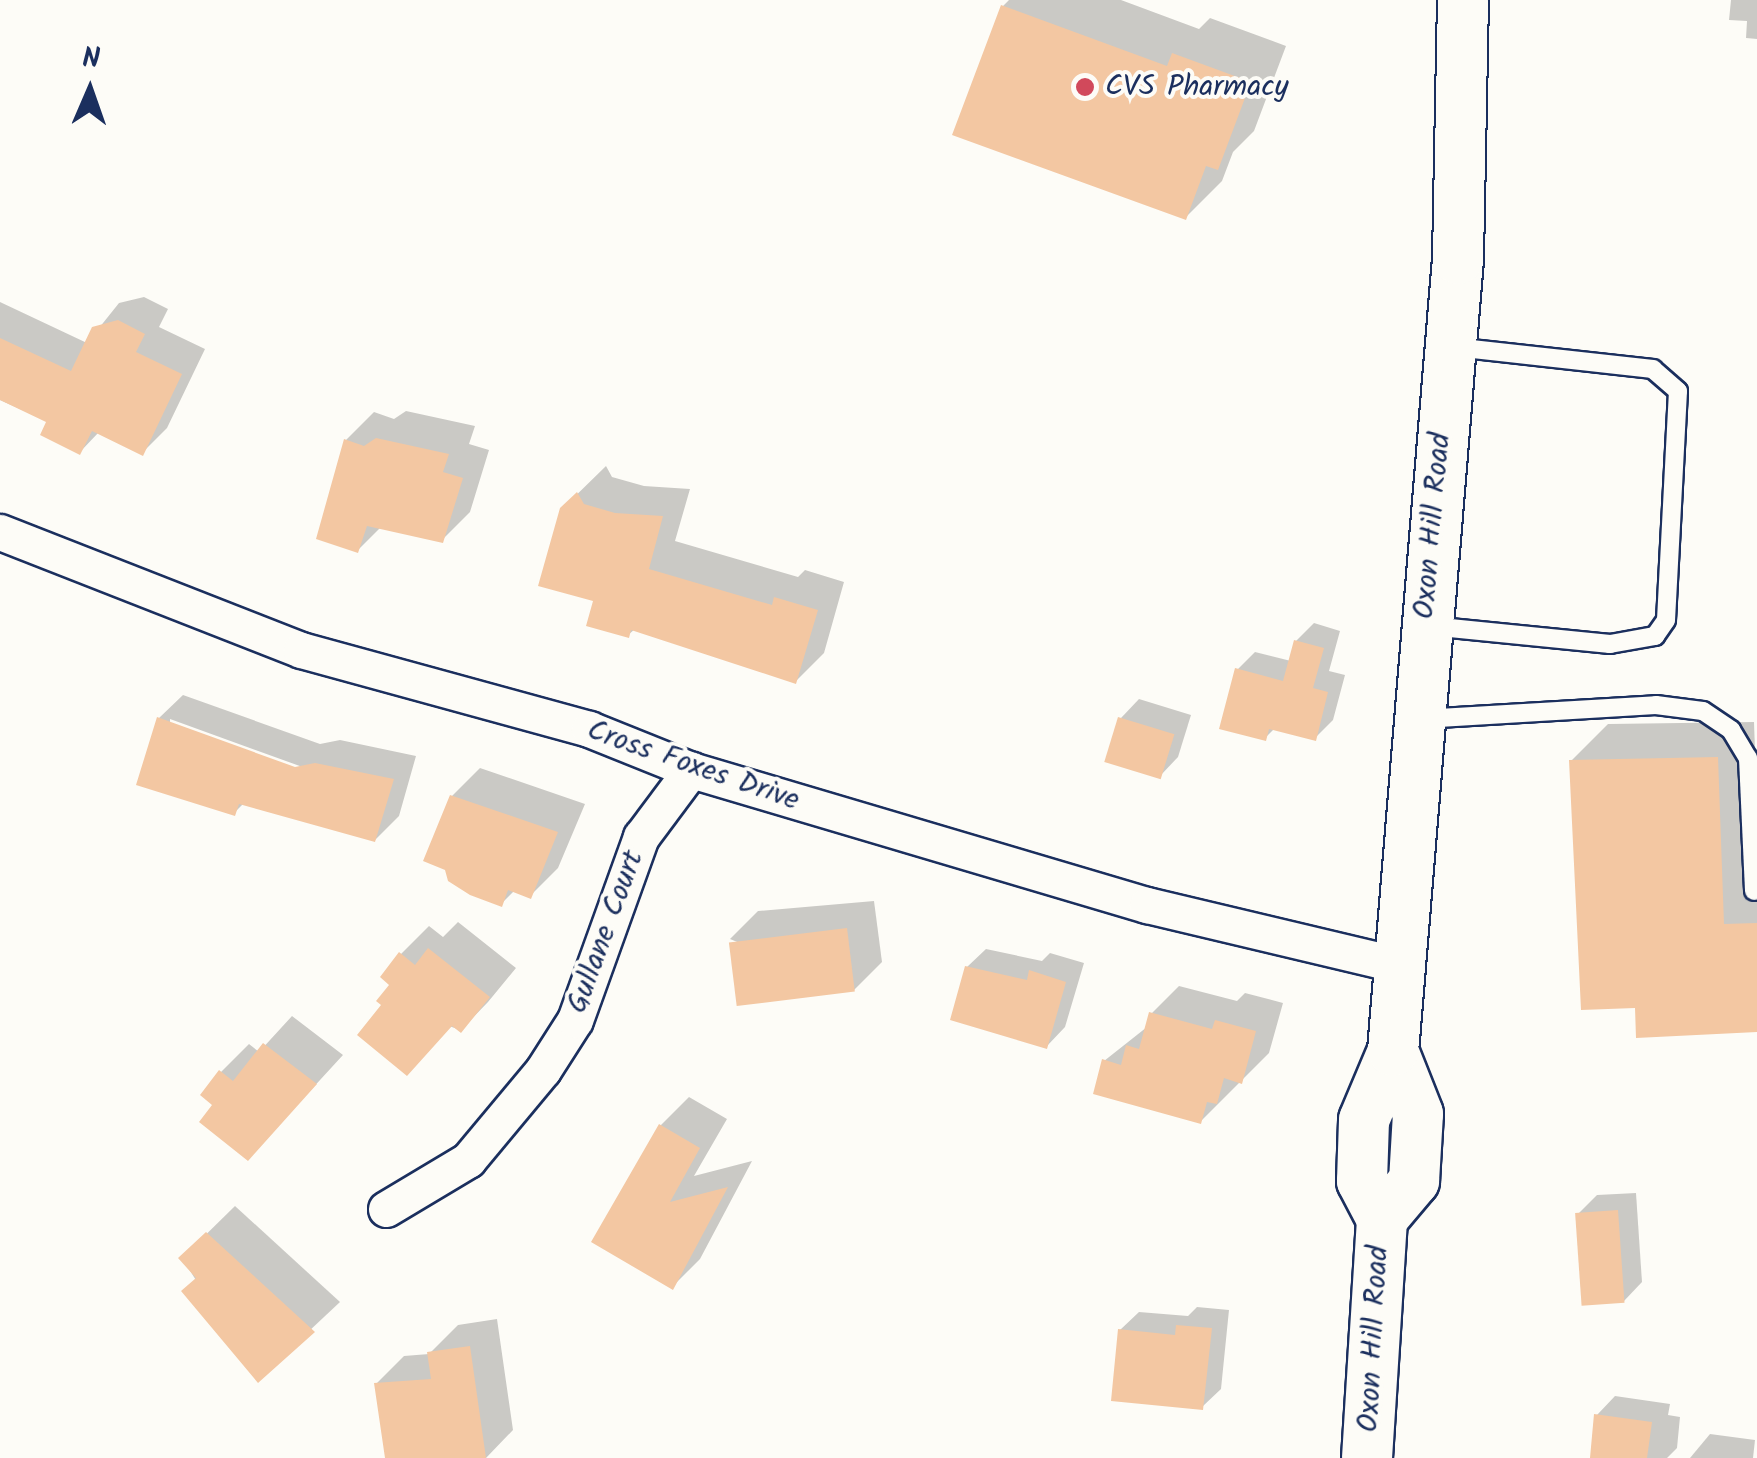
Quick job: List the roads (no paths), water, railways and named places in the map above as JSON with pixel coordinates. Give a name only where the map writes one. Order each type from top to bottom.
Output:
[{"type":"main road","name":"Oxon Hill Road","points":[[1367,1458],[1382,1220],[1362,1182],[1364,1120],[1394,1051],[1424,626],[1449,346],[1463,0]]},
{"type":"street","name":"Cross Foxes Drive","points":[[0,532],[301,650],[588,729],[691,770],[1147,905],[1398,965]]},
{"type":"street","name":"Gullane Court","points":[[386,1208],[468,1160],[550,1060],[575,1020],[642,837],[691,770]]},
{"type":"lane","points":[[1424,626],[1610,644],[1655,636],[1666,620],[1678,391],[1652,369],[1449,346]]},
{"type":"lane","points":[[1417,719],[1681,706],[1731,730],[1748,758],[1754,780],[1754,891]]},
{"type":"place","name":"CVS Pharmacy","points":[[1085,87]]}]
